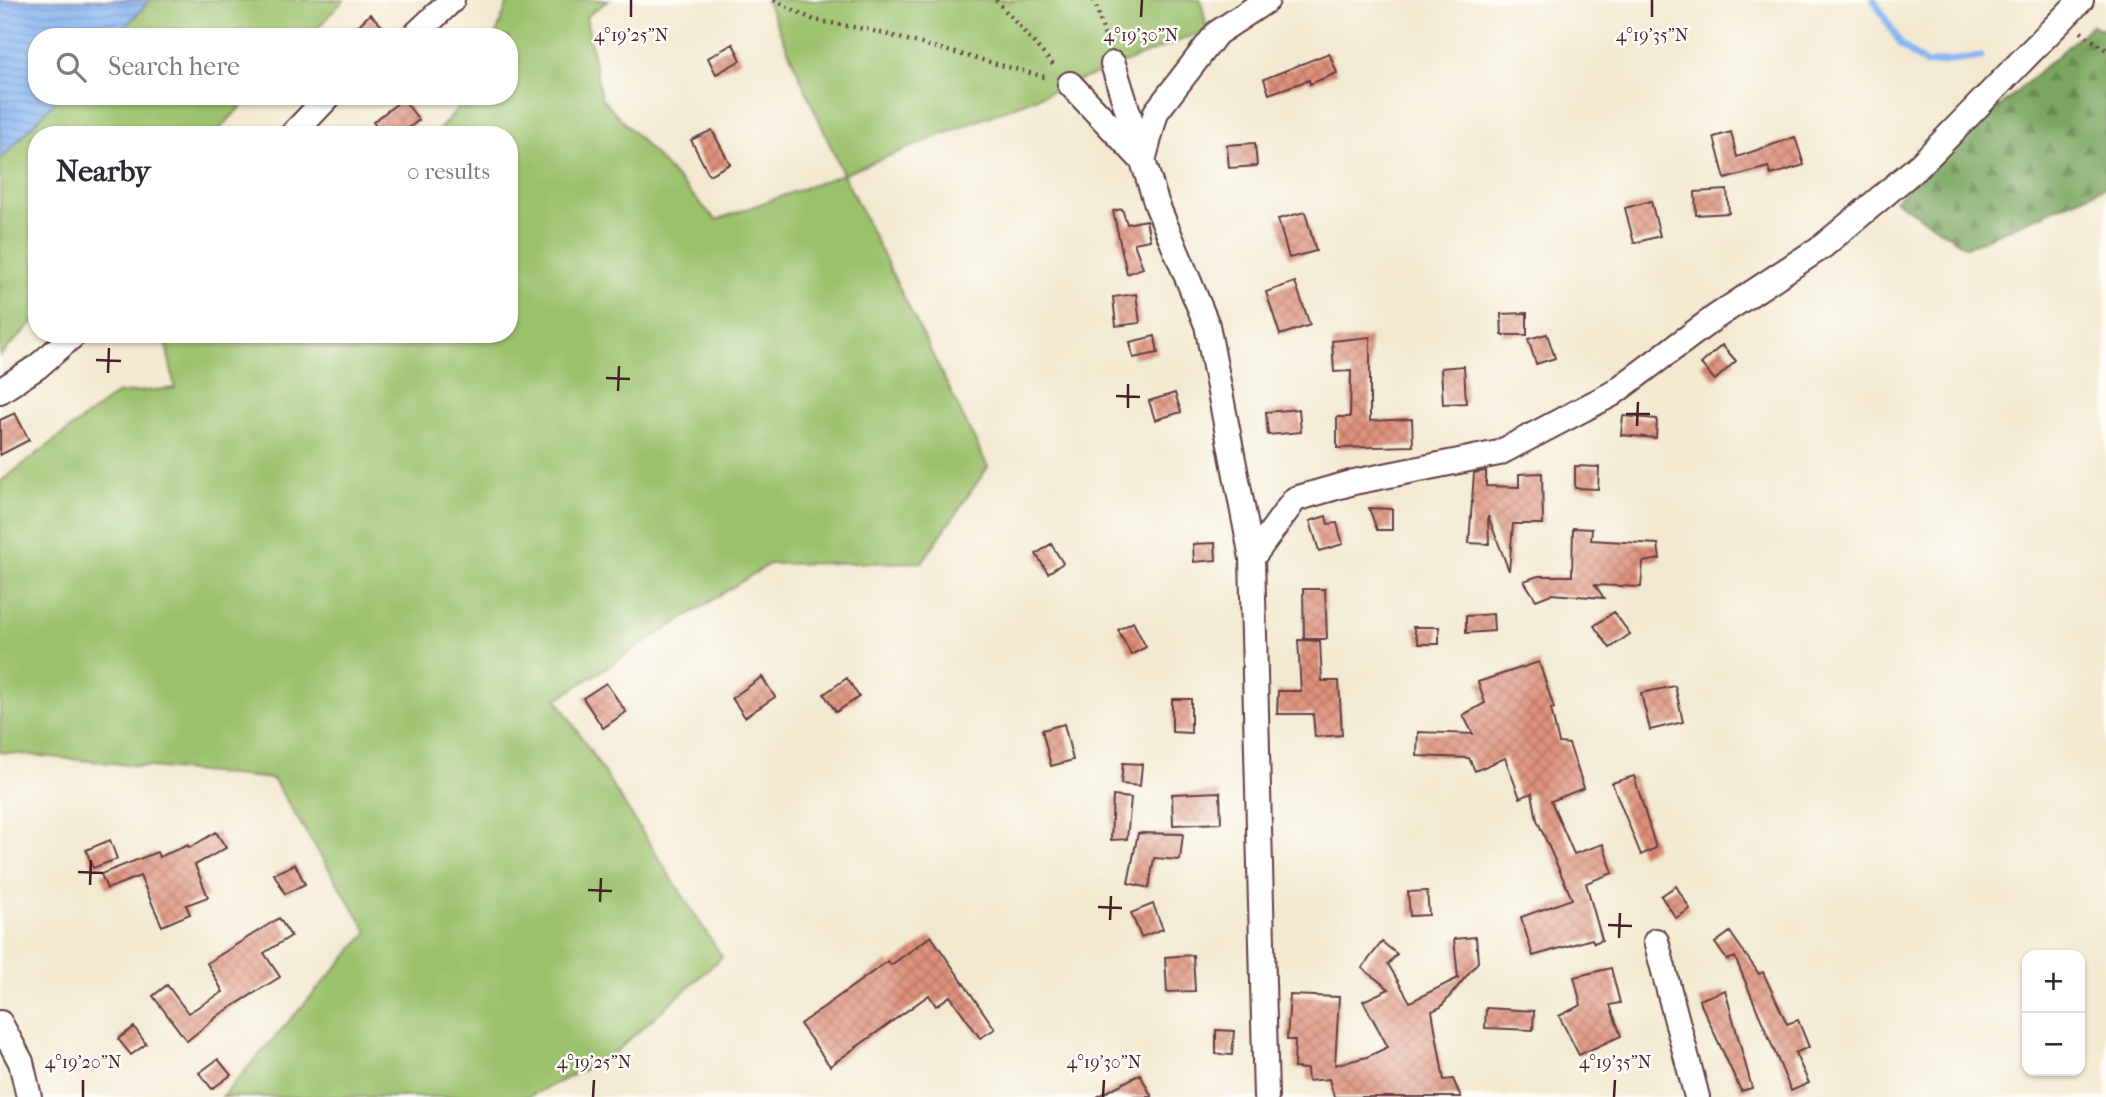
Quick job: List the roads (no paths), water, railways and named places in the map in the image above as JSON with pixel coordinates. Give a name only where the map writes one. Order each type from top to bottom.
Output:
[{"type":"street","points":[[422,28],[452,0]]},
{"type":"street","points":[[1143,161],[1156,112],[1217,33],[1267,0]]},
{"type":"street","points":[[1252,558],[1295,499],[1354,482],[1499,453],[1612,394],[1714,318],[1823,246],[1922,164],[2081,0]]},
{"type":"street","points":[[1113,64],[1157,205],[1207,326],[1252,558],[1266,1097]]},
{"type":"street","points":[[1070,84],[1143,161]]},
{"type":"street","points":[[301,126],[320,105]]},
{"type":"street","points":[[0,391],[37,367],[65,343]]},
{"type":"street","points":[[1656,941],[1697,1097]]},
{"type":"street","points":[[0,1024],[21,1062],[29,1097]]},
{"type":"water","points":[[0,0],[150,0],[124,28],[28,28],[28,105],[52,105],[32,126],[28,126],[28,130],[0,160]]},
{"type":"waterway","points":[[1874,0],[1902,46],[1926,64],[1981,57]]}]
